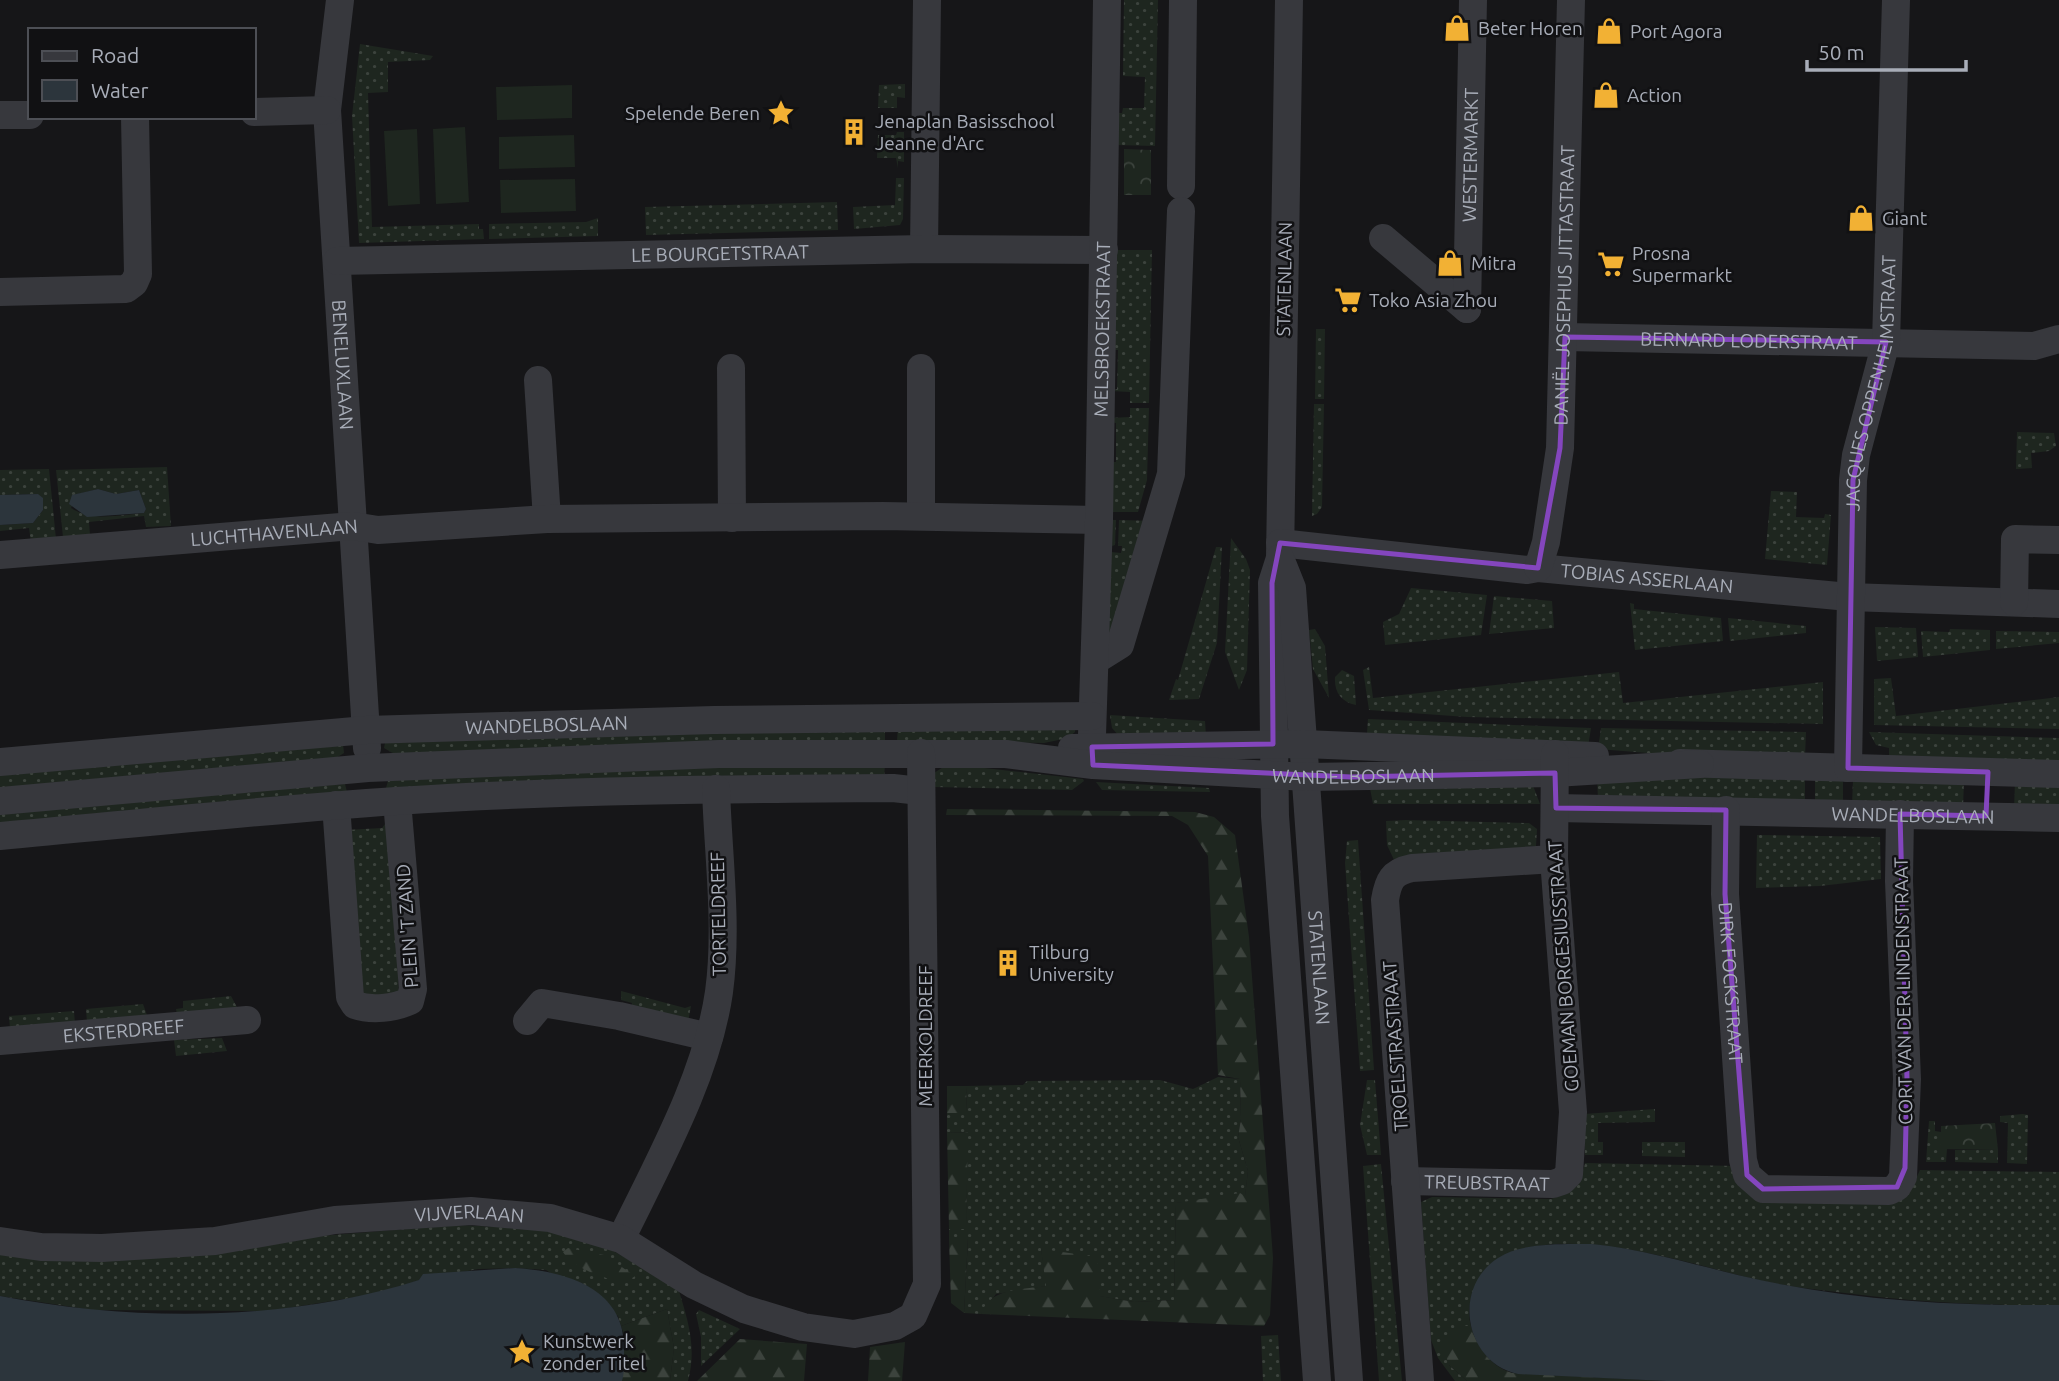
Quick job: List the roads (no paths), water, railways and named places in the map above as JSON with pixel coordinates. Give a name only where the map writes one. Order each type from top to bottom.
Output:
[{"type":"street","name":"BENELUXLAAN","points":[[340,0],[327,110],[368,768]]},
{"type":"street","points":[[924,248],[927,0]]},
{"type":"street","name":"MELSBROEKSTRAAT","points":[[1092,756],[1099,520],[1107,0]]},
{"type":"street","points":[[1096,660],[1120,645],[1171,474],[1181,198],[1183,0]]},
{"type":"street","name":"STATENLAAN","points":[[1289,0],[1280,551],[1272,583],[1273,744],[1317,1381]]},
{"type":"street","name":"WESTERMARKT","points":[[1383,238],[1467,309],[1473,0]]},
{"type":"street","name":"DANIËL JOSEPHUS JITTASTRAAT","points":[[1538,568],[1546,542],[1560,448],[1565,337],[1571,0]]},
{"type":"street","name":"JACQUES OPPENHEIMSTRAAT","points":[[1848,768],[1849,597],[1856,455],[1886,342],[1896,0]]},
{"type":"street","points":[[256,112],[327,110]]},
{"type":"street","points":[[0,115],[28,115]]},
{"type":"street","points":[[0,292],[126,289],[134,283],[138,274],[135,119]]},
{"type":"street","name":"LE BOURGETSTRAAT","points":[[337,261],[924,248],[1104,250]]},
{"type":"street","name":"BERNARD LODERSTRAAT","points":[[1565,337],[2034,345],[2059,339]]},
{"type":"street","points":[[921,368],[921,516]]},
{"type":"street","points":[[731,369],[732,518]]},
{"type":"street","points":[[538,380],[547,519]]},
{"type":"street","name":"LUCHTHAVENLAAN","points":[[0,555],[353,526],[378,530],[547,519],[921,516],[1099,520]]},
{"type":"street","points":[[2014,602],[2015,539],[2059,540]]},
{"type":"street","name":"STATENLAAN","points":[[1280,551],[1292,588],[1349,1381]]},
{"type":"street","name":"TOBIAS ASSERLAAN","points":[[1280,551],[1527,570],[1538,568],[1849,597],[2059,604]]},
{"type":"street","name":"WANDELBOSLAAN","points":[[0,762],[366,730],[714,719],[1092,716]]},
{"type":"street","name":"WANDELBOSLAAN","points":[[1092,756],[1304,744],[1555,763]]},
{"type":"street","name":"MEERKOLDREEF","points":[[913,1316],[928,1284],[921,753]]},
{"type":"street","name":"WANDELBOSLAAN","points":[[0,801],[368,768],[719,754],[1092,756],[1307,777],[1555,763],[1700,764],[2059,774]]},
{"type":"street","name":"GOEMAN BORGESIUSSTRAAT","points":[[1555,763],[1554,859],[1573,1136]]},
{"type":"street","name":"PLEIN 'T ZAND","points":[[336,805],[350,997],[355,1005],[365,1009],[400,1006],[410,1001],[413,989],[384,802],[368,768]]},
{"type":"street","points":[[1986,816],[1988,772]]},
{"type":"street","points":[[0,836],[384,802],[716,789],[920,790]]},
{"type":"street","name":"TORTELDREEF","points":[[621,1239],[675,1128],[709,1037],[719,991],[721,943],[716,789]]},
{"type":"street","name":"WANDELBOSLAAN","points":[[1556,808],[2059,818]]},
{"type":"street","name":"DIRK FOCKSTRAAT","points":[[1726,810],[1725,894],[1743,1155]]},
{"type":"street","name":"CORT VAN DER LINDENSTRAAT","points":[[1743,1155],[1748,1175],[1763,1189],[1889,1191],[1897,1187],[1905,1168],[1907,1079],[1899,881],[1900,814]]},
{"type":"street","name":"TROELSTRASTRAAT","points":[[1420,1381],[1385,901],[1388,882],[1394,874],[1412,868],[1554,859]]},
{"type":"street","points":[[527,1021],[542,1003],[619,1016],[709,1037]]},
{"type":"street","name":"EKSTERDREEF","points":[[0,1041],[247,1020]]},
{"type":"street","name":"TREUBSTRAAT","points":[[1405,1181],[1553,1184],[1562,1181],[1569,1174],[1573,1136]]},
{"type":"street","name":"VIJVERLAAN","points":[[0,1241],[41,1247],[127,1247],[215,1241],[335,1220],[471,1211],[550,1218],[621,1239],[694,1285],[744,1309],[803,1327],[854,1334],[895,1326],[913,1316]]},
{"type":"water","points":[[98,489],[116,494],[139,490],[146,509],[144,513],[87,517],[69,504],[72,495]]},
{"type":"water","points":[[38,494],[43,498],[43,510],[33,523],[0,525],[0,495]]},
{"type":"water","points":[[1592,1244],[1635,1250],[1760,1280],[1834,1293],[1947,1303],[2059,1305],[2059,1381],[1666,1381],[1518,1374],[1500,1367],[1486,1355],[1476,1340],[1470,1323],[1474,1287],[1483,1271],[1498,1258],[1519,1249],[1543,1245]]},
{"type":"water","points":[[515,1268],[553,1273],[572,1279],[603,1297],[622,1327],[622,1381],[0,1381],[0,1296],[104,1310],[211,1314],[317,1304],[369,1294],[419,1280],[423,1274]]},
{"type":"place","name":"Beter Horen","points":[[1457,28]]},
{"type":"place","name":"Port Agora","points":[[1609,31]]},
{"type":"place","name":"Action","points":[[1606,95]]},
{"type":"place","name":"Spelende Beren","points":[[781,113]]},
{"type":"place","name":"Jenaplan Basisschool Jeanne d'Arc","points":[[854,132]]},
{"type":"place","name":"Giant","points":[[1861,218]]},
{"type":"place","name":"Mitra","points":[[1450,263]]},
{"type":"place","name":"Prosna Supermarkt","points":[[1611,264]]},
{"type":"place","name":"Toko Asia Zhou","points":[[1348,300]]},
{"type":"place","name":"Tilburg University","points":[[1008,963]]},
{"type":"place","name":"Kunstwerk zonder Titel","points":[[522,1352]]}]
